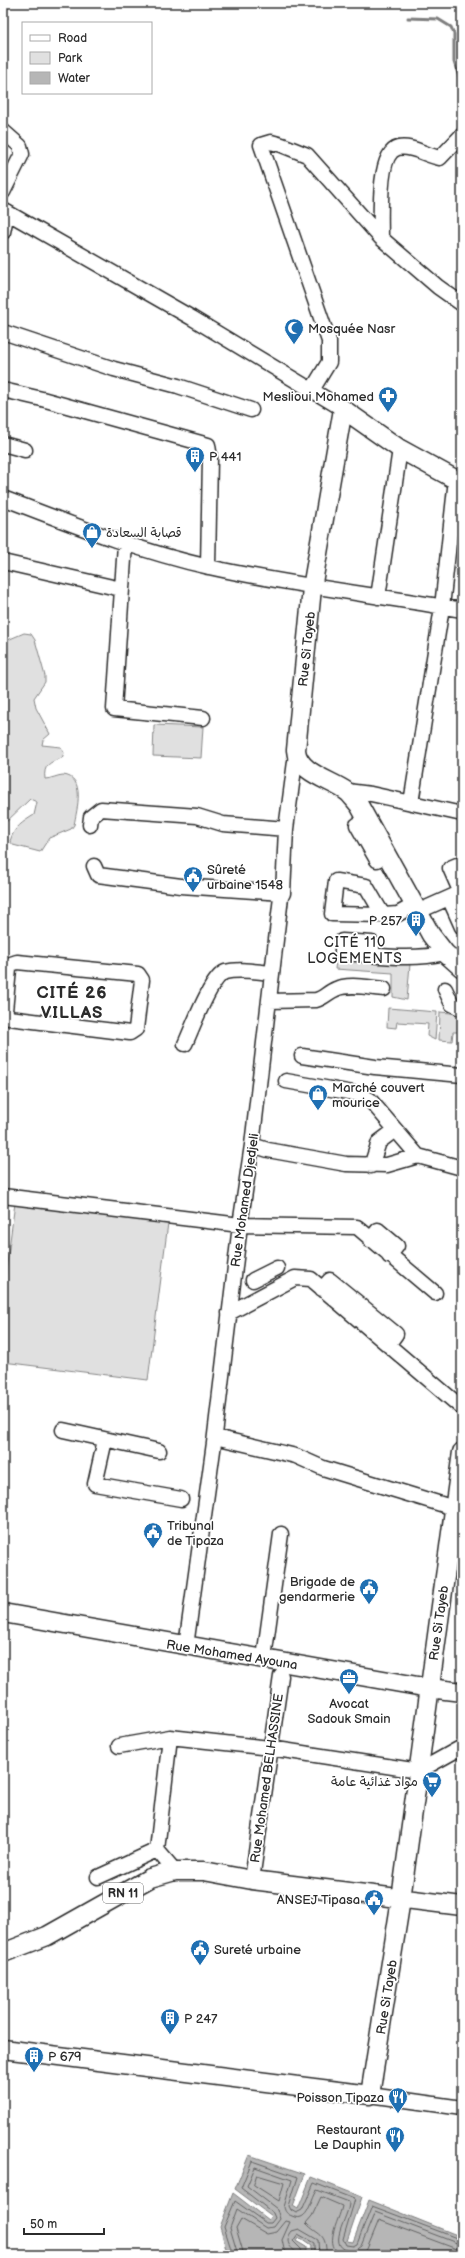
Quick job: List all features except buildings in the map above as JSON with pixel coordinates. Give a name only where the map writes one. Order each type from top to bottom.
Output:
[{"type":"main road","points":[[343,409],[400,449],[459,481]]},
{"type":"main road","name":"Rue Si Tayeb","points":[[296,754],[312,588],[343,409]]},
{"type":"main road","points":[[296,754],[307,769],[347,792],[368,819],[431,935],[445,953],[462,968]]},
{"type":"main road","name":"Rue Si Tayeb","points":[[370,2094],[401,1898],[429,1688],[456,1520],[462,1457]]},
{"type":"main road","name":"Rue Mohamed Ayouna","points":[[3,1613],[429,1688],[462,1692]]},
{"type":"main road","name":"RN 11","points":[[3,1953],[47,1936],[150,1878],[175,1871],[204,1871],[252,1880],[462,1906]]},
{"type":"main road","points":[[3,2049],[370,2094]]},
{"type":"street","points":[[3,131],[20,146],[22,154],[3,192]]},
{"type":"street","points":[[380,238],[382,177],[392,152],[397,148],[406,148],[440,158],[461,136]]},
{"type":"street","points":[[312,390],[329,362],[329,341],[261,145],[271,142],[307,155],[380,238],[438,287],[462,304]]},
{"type":"street","points":[[3,232],[5,211],[343,409]]},
{"type":"street","points":[[3,332],[114,369],[178,386],[251,410]]},
{"type":"street","points":[[3,390],[42,399],[208,445],[210,458],[208,567]]},
{"type":"street","points":[[3,444],[25,450]]},
{"type":"street","points":[[378,597],[400,449]]},
{"type":"street","points":[[411,803],[442,607],[459,481]]},
{"type":"street","points":[[3,498],[125,544],[208,567],[312,588],[462,610]]},
{"type":"street","points":[[125,544],[114,709],[203,718]]},
{"type":"street","points":[[3,562],[121,589]]},
{"type":"street","name":"Rue Mohamed Djedjeli","points":[[186,1646],[215,1437],[240,1225],[252,1145],[281,897],[283,893],[286,829],[296,754]]},
{"type":"street","points":[[347,792],[371,794],[462,814]]},
{"type":"street","points":[[90,825],[92,817],[101,809],[197,816],[223,824],[286,829]]},
{"type":"street","points":[[462,876],[457,865],[450,868],[457,894],[462,927]]},
{"type":"street","points":[[94,866],[98,875],[181,886],[283,893]]},
{"type":"street","points":[[382,915],[398,914],[457,894]]},
{"type":"street","points":[[372,955],[426,958],[445,953]]},
{"type":"street","points":[[7,962],[138,974],[142,980],[136,1029],[130,1033],[9,1018],[5,1010],[9,969],[7,962]]},
{"type":"street","points":[[185,1044],[214,981],[224,972],[236,970],[272,973]]},
{"type":"street","points":[[269,1001],[316,1000],[341,988],[384,989]]},
{"type":"street","points":[[445,989],[452,1004],[462,1009]]},
{"type":"street","points":[[302,1056],[375,1067],[462,1075]]},
{"type":"street","points":[[286,1081],[359,1094],[370,1100],[418,1156]]},
{"type":"street","points":[[371,1166],[380,1142],[396,1130]]},
{"type":"street","points":[[252,1145],[268,1150],[346,1164],[387,1166],[418,1156],[462,1168]]},
{"type":"street","points":[[3,1196],[240,1225],[351,1226],[362,1230],[370,1240],[435,1293]]},
{"type":"street","points":[[253,1280],[271,1271],[274,1289]]},
{"type":"street","points":[[229,1313],[299,1277],[311,1280],[462,1408]]},
{"type":"street","points":[[63,1430],[159,1451]]},
{"type":"street","points":[[215,1437],[296,1456],[456,1520]]},
{"type":"street","points":[[105,1440],[95,1484],[181,1500]]},
{"type":"street","points":[[264,1658],[281,1534]]},
{"type":"street","name":"Rue Mohamed BELHASSINE","points":[[252,1880],[281,1676]]},
{"type":"street","points":[[170,1737],[157,1850],[175,1871]]},
{"type":"street","points":[[119,1746],[170,1737],[270,1748],[418,1771],[462,1747]]},
{"type":"street","points":[[98,1877],[157,1850]]},
{"type":"street","points":[[370,2094],[462,2108]]},
{"type":"green space","points":[[24,633],[31,634],[35,640],[45,676],[45,682],[34,698],[36,708],[50,734],[43,740],[42,745],[61,747],[64,753],[62,758],[54,761],[46,767],[45,779],[63,775],[70,777],[75,781],[78,795],[74,825],[71,829],[49,838],[40,852],[13,845],[10,841],[16,828],[34,815],[37,802],[30,799],[3,825],[3,642]]},
{"type":"green space","points":[[154,725],[203,727],[201,758],[153,756]]},
{"type":"green space","points":[[336,960],[410,964],[407,1000],[393,997],[393,973],[335,969]]},
{"type":"green space","points":[[388,1008],[437,1012],[435,1040],[427,1036],[428,1024],[397,1022],[396,1028],[387,1027]]},
{"type":"green space","points":[[440,1012],[462,1014],[462,1032],[453,1032],[452,1041],[439,1040]]},
{"type":"green space","points":[[15,1203],[168,1223],[148,1380],[3,1362],[3,1294]]},
{"type":"green space","points":[[3,2127],[6,2146],[7,2182],[3,2182]]},
{"type":"water","points":[[249,2155],[305,2174],[293,2206],[298,2209],[311,2177],[362,2197],[347,2241],[353,2242],[369,2200],[462,2237],[462,2255],[310,2255],[311,2246],[298,2237],[296,2241],[306,2247],[306,2255],[232,2255],[227,2252],[220,2227],[233,2193],[268,2220],[271,2216],[235,2189]]},
{"type":"waterway","points":[[408,18],[438,19],[451,27],[454,34],[454,62],[462,86]]},
{"type":"place","name":"Mosquée Nasr","points":[[294,345]]},
{"type":"place","name":"Meslioui Mohamed","points":[[388,413]]},
{"type":"place","name":"P 441","points":[[195,473]]},
{"type":"place","name":"قصابة السعادة","points":[[92,549]]},
{"type":"place","name":"Sûreté urbaine 1548","points":[[193,893]]},
{"type":"place","name":"P 257","points":[[416,937]]},
{"type":"place","name":"Marché couvert mourice","points":[[318,1111]]},
{"type":"place","name":"Tribunal de Tipaza","points":[[153,1549]]},
{"type":"place","name":"Brigade de gendarmerie","points":[[369,1605]]},
{"type":"place","name":"Avocat Sadouk Smain","points":[[349,1695]]},
{"type":"place","name":"مواد غذائية عامة","points":[[432,1798]]},
{"type":"place","name":"ANSEJ Tipasa","points":[[374,1916]]},
{"type":"place","name":"Sureté urbaine","points":[[200,1966]]},
{"type":"place","name":"P 247","points":[[170,2035]]},
{"type":"place","name":"P 679","points":[[34,2073]]},
{"type":"place","name":"Poisson Tipaza","points":[[398,2114]]},
{"type":"place","name":"Restaurant Le Dauphin","points":[[395,2153]]},
{"type":"district","name":"CITÉ 110 LOGEMENTS","points":[[355,950]]},
{"type":"district","name":"CITÉ 26 VILLAS","points":[[72,1002]]}]
